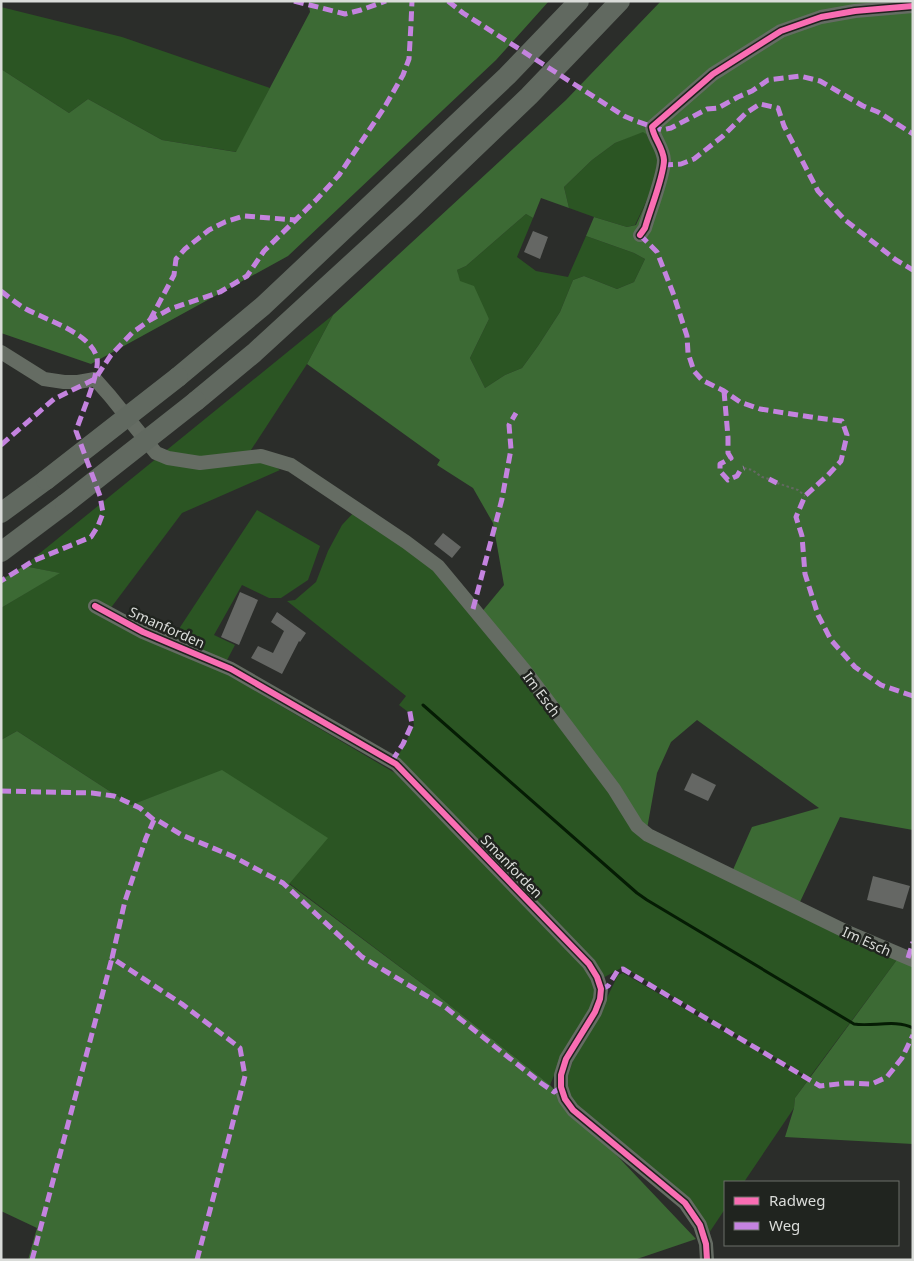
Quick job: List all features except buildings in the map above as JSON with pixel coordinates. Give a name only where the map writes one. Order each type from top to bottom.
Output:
[{"type":"highway","points":[[1,513],[178,377],[263,306],[507,76],[579,1]]},
{"type":"highway","points":[[1,552],[196,401],[254,353],[410,210],[529,96],[620,1]]},
{"type":"street","points":[[640,235],[645,228],[664,160],[663,152],[652,127],[714,74],[781,31],[821,18],[855,11],[913,6]]},
{"type":"street","name":"Im Esch","points":[[1,352],[44,379],[78,382],[95,378],[156,453],[168,458],[200,463],[261,456],[291,465],[406,542],[438,566],[526,672],[614,789],[638,826],[648,835],[847,932],[913,960]]},
{"type":"street","name":"Smanforden","points":[[95,606],[143,632],[232,669],[396,764],[589,964],[597,977],[601,989],[600,999],[595,1012],[563,1067],[561,1087],[565,1099],[573,1110],[684,1203],[700,1225],[706,1244],[707,1260]]},
{"type":"path","points":[[744,468],[769,479]]},
{"type":"path","points":[[777,483],[798,490],[805,496]]},
{"type":"green space","points":[[308,1],[549,1],[496,60],[288,256],[91,364],[1,333],[1,69],[69,113],[88,99],[162,140],[236,152],[310,12]]},
{"type":"green space","points":[[661,1],[913,1],[913,830],[840,817],[799,904],[732,872],[752,827],[819,808],[697,720],[671,742],[657,773],[647,829],[480,614],[504,585],[493,523],[473,488],[437,465],[440,460],[307,364],[333,315],[566,100]],"holes":[[[643,132],[657,146],[661,163],[653,187],[636,225],[627,227],[594,217],[586,236],[634,253],[645,259],[634,282],[617,289],[584,276],[573,280],[560,312],[522,368],[505,375],[485,388],[470,358],[489,319],[474,286],[460,281],[457,270],[466,266],[526,214],[533,218],[541,198],[569,208],[564,187],[592,160],[615,143]]]},
{"type":"green space","points":[[1,7],[122,37],[270,88],[237,152],[162,140],[88,99],[69,113],[1,69]]},
{"type":"green space","points":[[643,131],[657,146],[661,163],[653,187],[635,225],[627,227],[569,208],[564,187],[592,160],[615,143]]},
{"type":"green space","points":[[526,214],[533,218],[517,257],[536,271],[568,277],[586,236],[634,253],[645,259],[634,282],[617,289],[584,276],[573,280],[560,312],[522,368],[505,375],[485,388],[470,358],[489,319],[459,281],[457,270],[466,266]]},
{"type":"green space","points":[[333,315],[307,364],[251,450],[280,470],[182,513],[104,617],[230,676],[395,773],[589,969],[593,978],[596,999],[550,1085],[432,991],[289,883],[222,771],[131,805],[17,731],[1,740],[1,608],[59,573],[24,566]]},
{"type":"green space","points":[[257,510],[320,546],[308,580],[281,598],[269,598],[242,585],[214,635],[235,645],[225,664],[173,638]]},
{"type":"green space","points":[[355,511],[437,567],[523,672],[635,827],[899,957],[809,1078],[623,967],[601,979],[395,760],[414,725],[412,715],[399,705],[406,696],[287,601],[295,600],[316,582],[328,551],[342,525]]},
{"type":"green space","points":[[24,566],[60,573],[1,608],[1,580]]},
{"type":"green space","points":[[17,731],[131,805],[222,770],[328,838],[289,884],[432,991],[550,1085],[696,1239],[634,1260],[28,1260],[37,1228],[1,1211],[1,740]]},
{"type":"green space","points":[[899,957],[913,964],[913,1144],[785,1137],[794,1108],[795,1098]]},
{"type":"green space","points":[[623,973],[808,1080],[795,1098],[794,1108],[745,1181],[724,1181],[724,1210],[707,1236],[682,1195],[572,1103],[566,1082],[574,1057],[600,1012],[618,975]]},
{"type":"waterway","points":[[423,705],[647,900],[854,1024],[899,1024],[913,1028]]},
{"type":"marked path","points":[[294,1],[345,14],[386,1]]},
{"type":"marked path","points":[[1,445],[54,399],[95,379],[111,355],[132,333],[150,320],[170,309],[220,292],[247,276],[264,251],[339,175],[384,108],[403,75],[409,59],[412,1]]},
{"type":"marked path","points":[[448,1],[463,13],[624,116],[662,130],[671,128],[707,109],[718,108],[752,91],[768,80],[800,76],[820,81],[863,106],[878,112],[913,134]]},
{"type":"marked path","points":[[663,165],[681,164],[694,159],[723,136],[746,113],[760,104],[778,108],[784,126],[818,191],[845,220],[896,260],[913,270]]},
{"type":"marked path","points":[[150,320],[174,275],[176,259],[185,249],[209,230],[244,216],[296,220]]},
{"type":"marked path","points":[[640,235],[657,252],[687,336],[688,353],[694,371],[702,380],[724,391],[740,402],[760,409],[842,421],[847,435],[841,461],[805,496],[796,517],[802,536],[805,574],[818,615],[831,640],[855,667],[881,685],[913,696]]},
{"type":"marked path","points":[[1,291],[26,309],[77,334],[93,349],[97,358],[96,373],[76,431],[100,496],[103,513],[91,537],[33,561],[1,581]]},
{"type":"marked path","points":[[724,391],[728,453],[731,458],[720,464],[720,471],[728,480],[737,476],[741,469],[744,468]]},
{"type":"marked path","points":[[473,609],[502,499],[511,449],[509,425],[516,413]]},
{"type":"marked path","points":[[769,479],[777,483]]},
{"type":"marked path","points":[[392,761],[403,744],[412,724],[409,707]]},
{"type":"marked path","points":[[1,791],[92,793],[114,796],[140,808],[154,820]]},
{"type":"marked path","points":[[197,1260],[245,1076],[240,1048],[182,1004],[112,958],[125,901],[154,820],[182,835],[232,856],[283,883],[362,957],[445,1007],[554,1092],[561,1087]]},
{"type":"marked path","points":[[908,958],[913,942]]},
{"type":"marked path","points":[[32,1260],[112,958]]},
{"type":"marked path","points":[[601,989],[608,986],[618,970],[623,969],[820,1086],[847,1083],[872,1084],[887,1077],[902,1058],[913,1035]]},
{"type":"cycle path","points":[[640,235],[645,228],[659,184],[664,160],[652,127],[713,74],[781,31],[821,17],[855,11],[913,6]]},
{"type":"cycle path","points":[[95,606],[143,632],[231,669],[396,764],[589,964],[597,977],[601,989],[600,999],[595,1012],[566,1059],[561,1075],[561,1087],[565,1099],[573,1110],[685,1203],[700,1225],[706,1244],[707,1260]]}]
